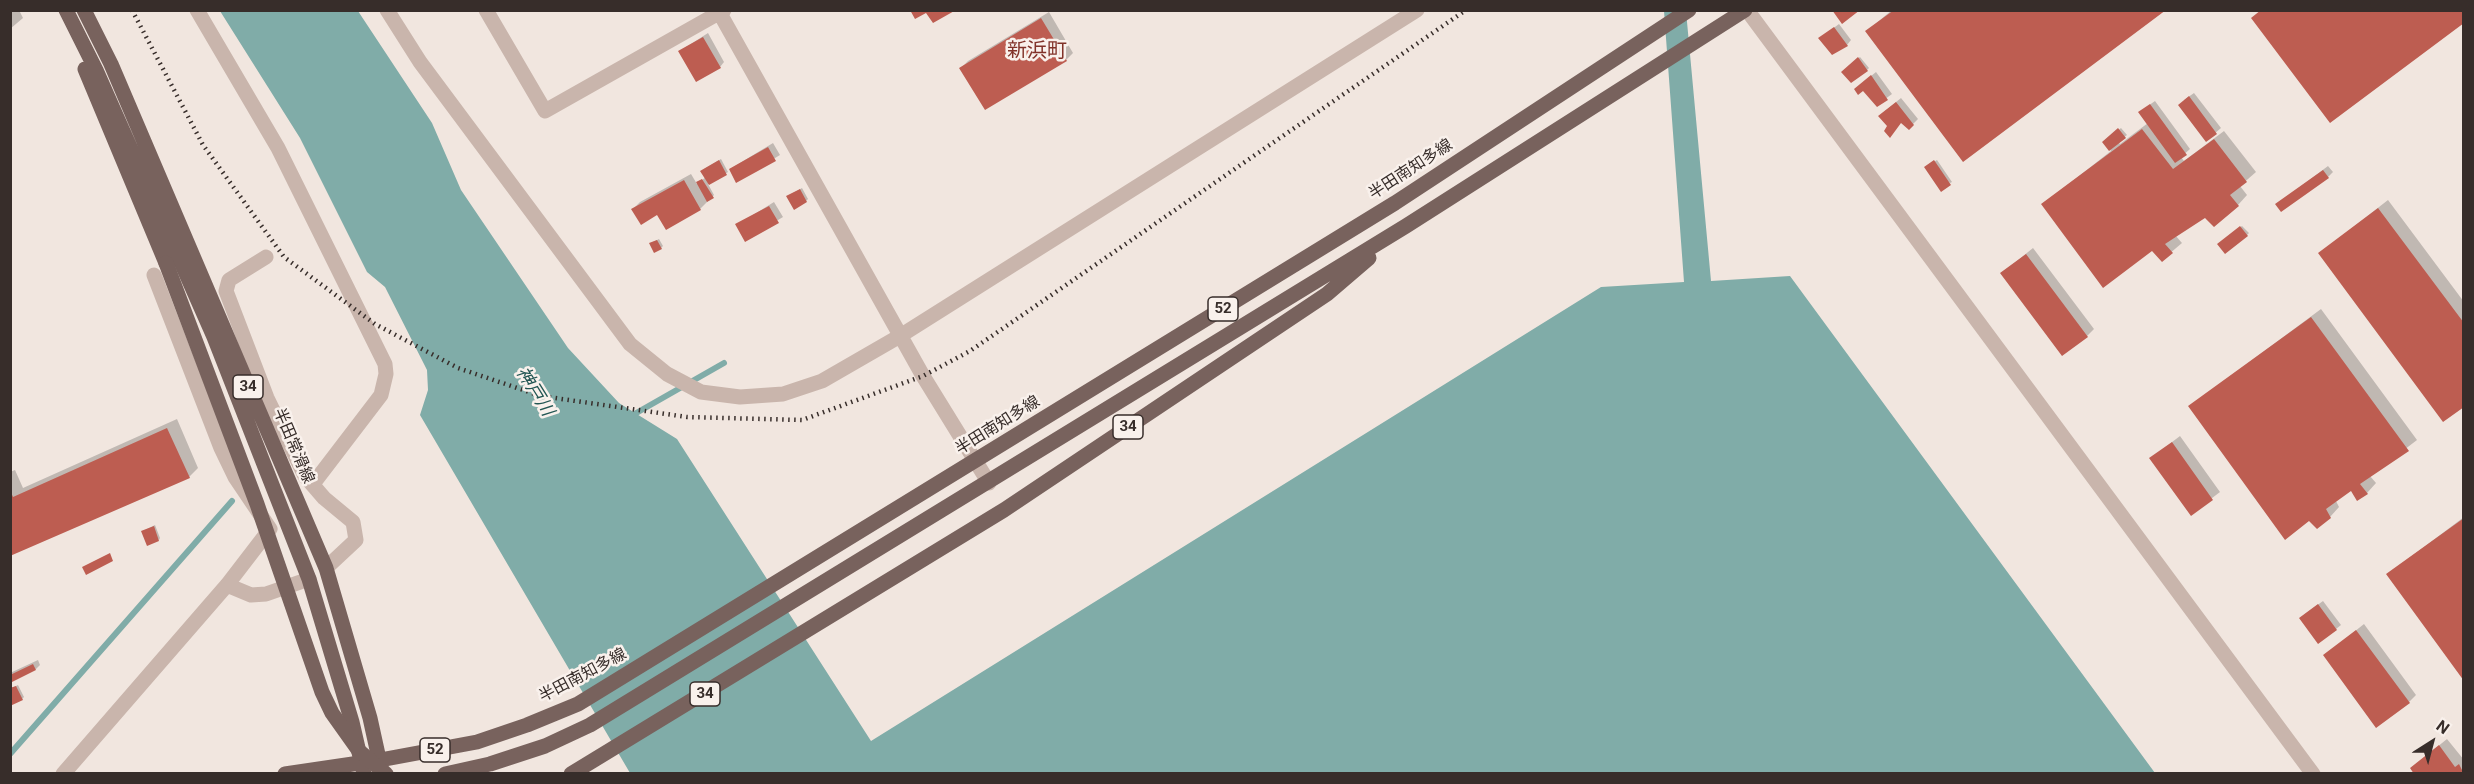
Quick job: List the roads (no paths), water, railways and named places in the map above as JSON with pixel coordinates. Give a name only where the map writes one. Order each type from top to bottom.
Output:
[{"type":"main road","name":"34","points":[[64,10],[166,263],[257,504],[322,692],[332,713],[359,751],[383,769]]},
{"type":"main road","name":"半田常滑線","points":[[64,10],[96,70],[214,338],[309,579],[363,768]]},
{"type":"main road","name":"半田常滑線","points":[[84,10],[111,64],[326,568],[383,769]]},
{"type":"main road","name":"半田南知多線","points":[[285,774],[363,768],[383,769],[477,742],[578,704],[1395,203],[1689,10]]},
{"type":"main road","name":"52","points":[[445,774],[493,769],[590,725],[1406,226],[1746,10]]},
{"type":"main road","name":"34","points":[[572,774],[1004,510],[1327,294],[1406,226]]},
{"type":"street","points":[[197,10],[278,148],[385,364],[386,374],[381,395],[313,483]]},
{"type":"street","points":[[387,10],[420,62],[630,344],[667,374],[701,392],[740,397],[783,394],[822,381],[900,336],[1417,10]]},
{"type":"street","points":[[486,10],[545,111],[721,11],[900,336],[989,483]]},
{"type":"street","points":[[1746,10],[2313,774]]},
{"type":"street","points":[[266,257],[229,280],[226,291],[267,398],[305,476],[324,498],[353,522],[356,540],[326,568]]},
{"type":"street","points":[[63,774],[226,585],[270,529],[235,477],[221,448],[154,275]]},
{"type":"street","points":[[226,585],[250,595],[266,594],[309,579]]},
{"type":"water","name":"神戸川","points":[[220,11],[358,11],[432,123],[461,190],[568,348],[619,403],[677,439],[871,741],[1601,287],[1684,282],[1664,11],[1686,11],[1711,281],[1790,276],[2155,773],[630,773],[420,415],[428,390],[427,370],[385,287],[367,272],[300,138]]},
{"type":"waterway","points":[[631,416],[724,363]]},
{"type":"waterway","points":[[10,754],[232,501]]},
{"type":"railway","points":[[132,10],[203,145],[284,257],[375,324],[458,368],[541,396],[687,417],[802,420],[923,376],[970,351],[1466,10]]},
{"type":"district","name":"新浜町","points":[[1037,52]]}]
